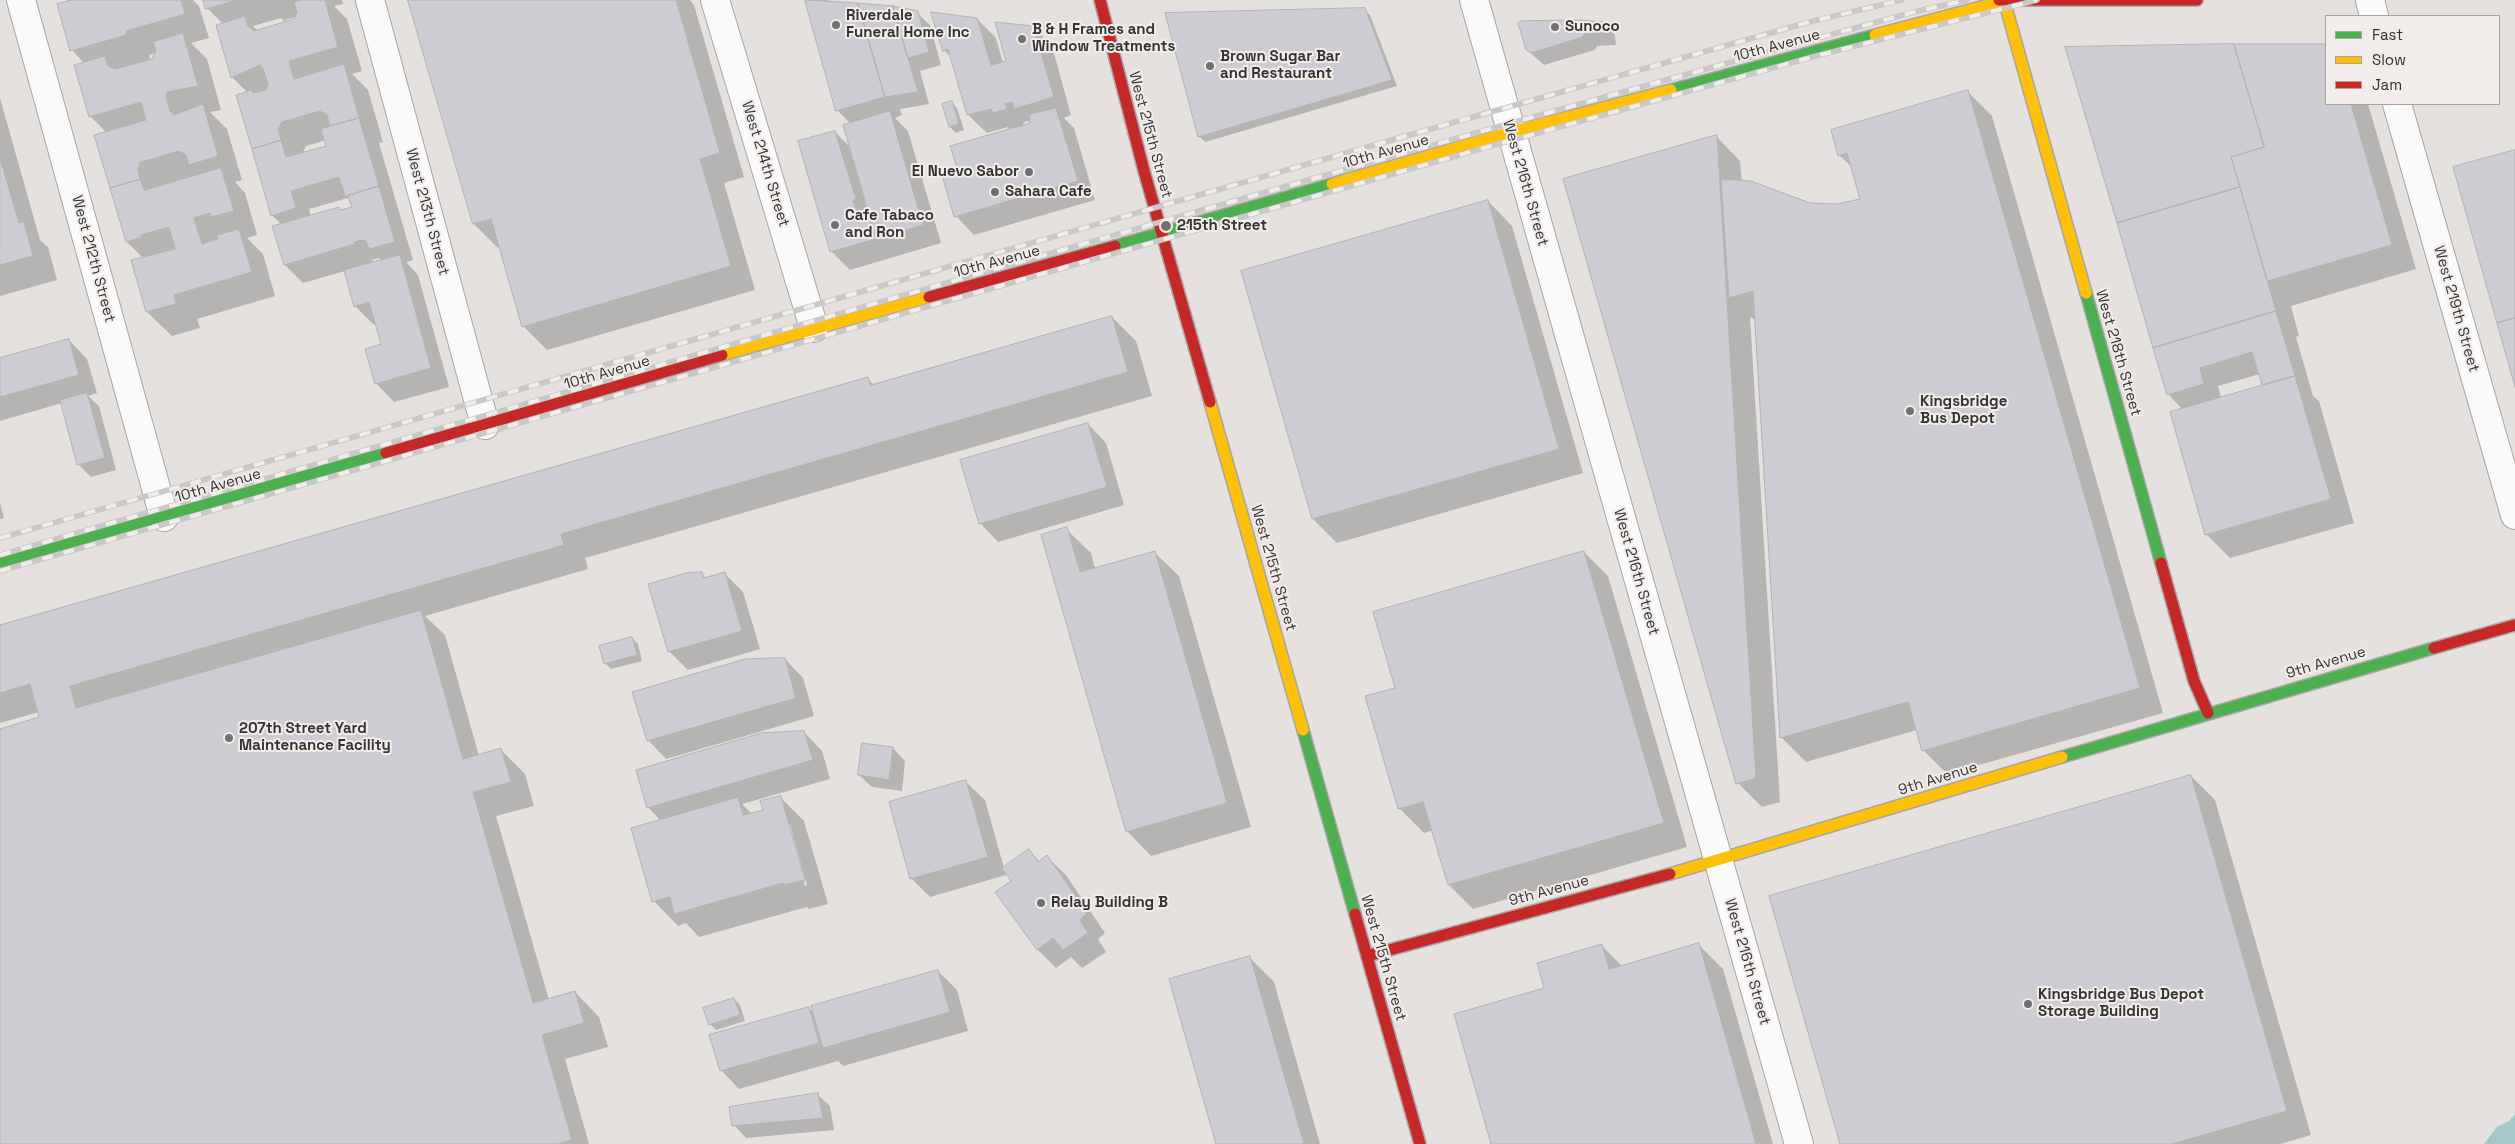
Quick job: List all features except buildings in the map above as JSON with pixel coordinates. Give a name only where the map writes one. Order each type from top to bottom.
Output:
[{"type":"street","name":"West 212th Street","points":[[21,0],[164,518]]},
{"type":"street","name":"West 213th Street","points":[[370,0],[485,425]]},
{"type":"street","name":"West 214th Street","points":[[715,0],[814,328]]},
{"type":"street","name":"West 215th Street","points":[[1100,0],[1162,233],[1420,1144]]},
{"type":"street","name":"West 216th Street","points":[[1474,0],[1799,1144]]},
{"type":"street","name":"10th Avenue","points":[[0,562],[164,518],[814,328],[1162,233],[1511,132],[2002,0],[2197,0]]},
{"type":"street","name":"West 218th Street","points":[[2002,0],[2194,681],[2208,713]]},
{"type":"street","points":[[2370,0],[2374,15]]},
{"type":"street","name":"West 219th Street","points":[[2397,105],[2515,515]]},
{"type":"street","name":"9th Avenue","points":[[1367,956],[1718,861],[2208,713],[2515,624]]},
{"type":"water","points":[[2515,1114],[2515,1144],[2484,1144],[2497,1127],[2509,1121]]},
{"type":"railway","points":[[0,538],[1395,139],[1813,21],[1902,0]]},
{"type":"railway","points":[[0,555],[1195,212],[1914,12],[1967,0]]},
{"type":"railway","points":[[0,571],[1484,148],[1816,56],[2037,0]]},
{"type":"traffic: fast","points":[[1671,90],[1875,35]]},
{"type":"traffic: fast","points":[[1115,246],[1332,184]]},
{"type":"traffic: fast","points":[[2086,293],[2161,563]]},
{"type":"traffic: fast","points":[[0,562],[386,453]]},
{"type":"traffic: fast","points":[[2062,757],[2434,648]]},
{"type":"traffic: fast","points":[[1303,730],[1355,914]]},
{"type":"traffic: slow","points":[[2004,0],[2086,293]]},
{"type":"traffic: slow","points":[[1875,35],[2004,1]]},
{"type":"traffic: slow","points":[[1332,184],[1511,132],[1671,90]]},
{"type":"traffic: slow","points":[[722,355],[929,297]]},
{"type":"traffic: slow","points":[[1210,402],[1303,730]]},
{"type":"traffic: slow","points":[[1670,874],[2062,757]]},
{"type":"traffic: jam","points":[[1100,0],[1144,171],[1210,402]]},
{"type":"traffic: jam","points":[[1999,0],[2197,0]]},
{"type":"traffic: jam","points":[[929,297],[1115,246]]},
{"type":"traffic: jam","points":[[386,453],[722,355]]},
{"type":"traffic: jam","points":[[2161,563],[2194,681],[2208,713]]},
{"type":"traffic: jam","points":[[2434,648],[2515,625]]},
{"type":"traffic: jam","points":[[1367,956],[1670,874]]},
{"type":"traffic: jam","points":[[1355,914],[1420,1144]]},
{"type":"place","name":"Riverdale Funeral Home Inc","points":[[836,25]]},
{"type":"place","name":"Sunoco","points":[[1555,27]]},
{"type":"place","name":"B & H Frames and Window Treatments","points":[[1022,39]]},
{"type":"place","name":"Brown Sugar Bar and Restaurant","points":[[1210,66]]},
{"type":"place","name":"El Nuevo Sabor","points":[[1029,172]]},
{"type":"place","name":"Sahara Cafe","points":[[995,192]]},
{"type":"place","name":"Cafe Tabaco and Ron","points":[[835,225]]},
{"type":"place","name":"215th Street","points":[[1166,226]]},
{"type":"place","name":"Kingsbridge Bus Depot","points":[[1910,411]]},
{"type":"place","name":"207th Street Yard Maintenance Facility","points":[[229,738]]},
{"type":"place","name":"Relay Building B","points":[[1041,903]]},
{"type":"place","name":"Kingsbridge Bus Depot Storage Building","points":[[2028,1004]]}]
